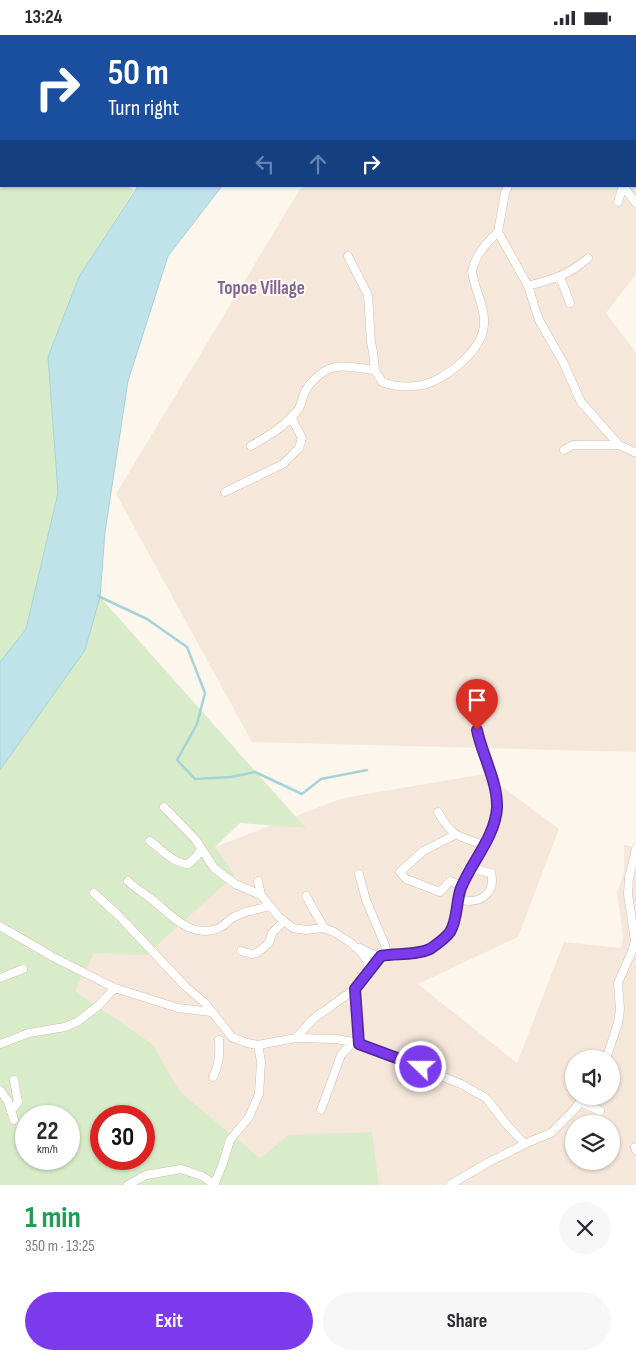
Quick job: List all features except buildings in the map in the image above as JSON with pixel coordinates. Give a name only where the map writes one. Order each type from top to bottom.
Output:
[{"type":"street","points":[[348,257],[368,295],[375,370],[382,382],[401,387],[430,382],[465,359],[482,335],[483,311],[472,278],[473,265],[489,241],[498,232],[508,187]]},
{"type":"street","points":[[618,202],[623,187]]},
{"type":"street","points":[[624,187],[636,203]]},
{"type":"street","points":[[498,232],[528,286],[540,320],[581,402],[619,445],[636,453]]},
{"type":"street","points":[[528,286],[560,277],[575,269],[588,258]]},
{"type":"street","points":[[560,277],[570,303]]},
{"type":"street","points":[[251,446],[273,433],[299,409],[307,387],[322,373],[335,367],[375,370]]},
{"type":"street","points":[[225,492],[283,464],[299,449],[302,438],[291,417]]},
{"type":"street","points":[[564,450],[573,445],[619,445]]},
{"type":"street","points":[[164,807],[196,841],[214,868],[230,880],[261,895],[284,921],[298,929],[324,929],[334,932],[364,950],[384,955],[419,953],[428,950],[441,941],[454,925],[462,886],[496,818],[497,806],[492,779],[477,730]]},
{"type":"street","points":[[438,812],[447,828],[455,835],[484,845]]},
{"type":"street","points":[[455,835],[423,851],[400,872],[406,879],[440,891],[450,881],[462,886]]},
{"type":"street","points":[[150,841],[176,862],[184,864],[188,864],[201,849]]},
{"type":"street","points":[[609,1050],[618,1023],[620,1009],[618,983],[635,941],[628,894],[629,878],[636,849]]},
{"type":"street","points":[[457,903],[463,900],[470,902],[483,899],[488,893],[491,873],[471,868]]},
{"type":"street","points":[[296,1038],[313,1019],[355,989],[384,955],[385,945],[366,901],[359,874]]},
{"type":"street","points":[[128,881],[138,891],[149,897],[170,917],[186,927],[200,930],[218,929],[236,916],[270,906]]},
{"type":"street","points":[[258,881],[261,895]]},
{"type":"street","points":[[94,893],[119,916],[186,987],[205,1003],[232,1037],[258,1045],[296,1038],[336,1039],[356,1043],[444,1076],[478,1092],[486,1098],[507,1125],[526,1144]]},
{"type":"street","points":[[306,896],[324,929]]},
{"type":"street","points":[[241,951],[252,954],[257,953],[269,943],[272,933],[284,921]]},
{"type":"street","points":[[0,926],[53,957],[116,987],[178,1008],[212,1012]]},
{"type":"street","points":[[351,943],[368,962],[367,974]]},
{"type":"street","points":[[0,978],[23,969]]},
{"type":"street","points":[[0,1044],[29,1033],[65,1027],[77,1022],[98,1006],[116,987]]},
{"type":"street","points":[[355,989],[356,1043]]},
{"type":"street","points":[[213,1077],[217,1071],[219,1040]]},
{"type":"street","points":[[320,1110],[341,1055],[356,1043]]},
{"type":"street","points":[[128,1185],[146,1175],[181,1169],[214,1184],[230,1140],[249,1117],[258,1094],[261,1062],[258,1045]]},
{"type":"street","points":[[11,1111],[18,1102],[14,1080]]},
{"type":"street","points":[[0,1090],[5,1095],[14,1120]]},
{"type":"street","points":[[450,1185],[487,1163],[551,1133],[577,1105]]},
{"type":"street","points":[[591,1105],[600,1111]]},
{"type":"shaded area","points":[[304,187],[636,187],[636,274],[606,313],[636,353],[636,752],[252,742],[116,494],[300,189]]},
{"type":"shaded area","points":[[485,774],[559,829],[518,937],[418,984],[517,1063],[564,942],[621,948],[623,937],[617,892],[624,872],[624,845],[636,847],[636,1185],[0,1185],[0,859],[161,777],[215,847],[343,798]]},
{"type":"green space","points":[[0,187],[128,187],[134,190],[79,277],[48,357],[58,493],[26,629],[0,662]]},
{"type":"green space","points":[[100,597],[306,828],[240,823],[215,847],[235,875],[146,955],[94,953],[75,991],[152,1044],[181,1093],[260,1158],[289,1135],[372,1132],[379,1185],[0,1185],[0,770],[85,650]]},
{"type":"water","points":[[137,187],[221,187],[168,256],[128,381],[105,532],[100,597],[85,650],[0,770],[0,662],[26,629],[58,493],[48,357],[79,277]]},
{"type":"waterway","points":[[98,596],[147,619],[187,647],[205,693],[197,724],[177,760],[195,779],[231,777],[255,772],[302,794],[321,779],[367,770]]},
{"type":"district","name":"Topoe Village","points":[[261,287]]},
{"type":"route","points":[[421,1067],[359,1044],[355,989],[381,956],[419,953],[428,950],[441,941],[454,925],[462,886],[478,859],[496,818],[497,806],[492,779],[477,730]]}]
